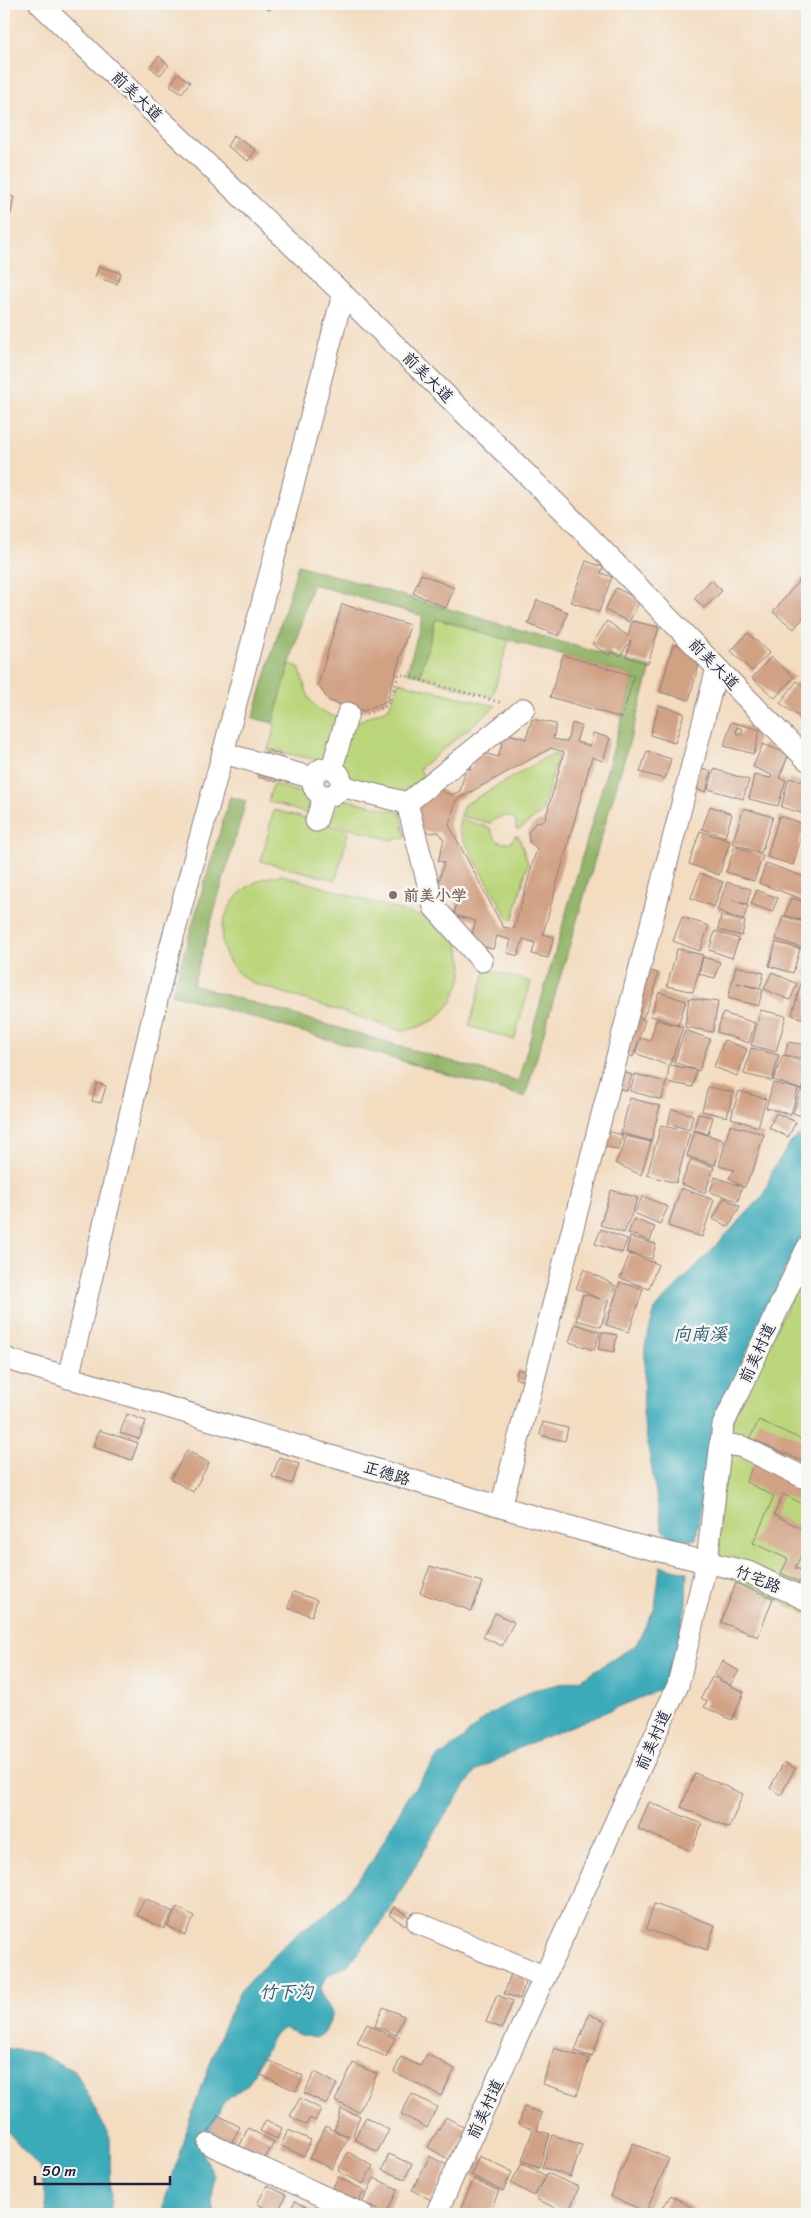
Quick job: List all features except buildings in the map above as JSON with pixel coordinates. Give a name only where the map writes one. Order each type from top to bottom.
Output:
[{"type":"street","name":"前美大道","points":[[40,4],[343,294],[565,512],[807,760]]},
{"type":"street","points":[[68,1378],[163,974],[343,294]]},
{"type":"street","points":[[501,1507],[717,668]]},
{"type":"street","points":[[407,803],[524,709]]},
{"type":"street","points":[[316,821],[332,783],[348,713]]},
{"type":"street","points":[[223,753],[313,778],[314,789],[332,783],[407,803]]},
{"type":"street","points":[[407,803],[434,907],[482,961]]},
{"type":"street","name":"前美村道","points":[[436,2214],[678,1685],[707,1561],[723,1425],[807,1248]]},
{"type":"street","name":"正德路","points":[[4,1358],[501,1507],[631,1544],[707,1561]]},
{"type":"street","points":[[720,1443],[743,1447],[807,1479]]},
{"type":"street","name":"竹宅路","points":[[707,1561],[748,1572],[807,1600]]},
{"type":"street","points":[[418,1923],[545,1976]]},
{"type":"street","points":[[209,2144],[362,2214]]},
{"type":"path","points":[[348,713],[362,716],[388,705],[399,674],[524,709]]},
{"type":"green space","points":[[298,565],[651,668],[525,1097],[172,994],[230,797],[246,801],[193,985],[518,1081],[634,676],[436,619],[420,676],[407,672],[423,616],[312,584],[273,723],[253,718]]},
{"type":"green space","points":[[436,619],[509,640],[492,697],[420,676]]},
{"type":"green space","points":[[289,664],[299,667],[307,694],[314,705],[320,710],[339,718],[325,762],[268,749],[275,727],[273,723]]},
{"type":"green space","points":[[398,682],[496,706],[419,769],[424,776],[404,793],[349,778],[339,762],[352,724],[389,708]]},
{"type":"green space","points":[[552,754],[558,756],[542,812],[520,829],[516,829],[516,821],[506,816],[490,823],[460,816],[464,805]]},
{"type":"green space","points":[[273,784],[313,797],[308,814],[268,801]]},
{"type":"green space","points":[[343,799],[400,812],[406,837],[391,840],[332,822],[338,805]]},
{"type":"green space","points":[[274,810],[349,830],[336,880],[261,861]]},
{"type":"green space","points":[[460,819],[490,828],[495,838],[503,843],[511,842],[515,836],[519,837],[528,863],[513,919],[508,918],[458,830]]},
{"type":"green space","points":[[282,875],[432,920],[457,941],[463,965],[461,981],[451,1003],[436,1019],[419,1027],[402,1031],[253,983],[236,970],[225,954],[222,937],[224,919],[232,903],[245,889],[262,879]]},
{"type":"green space","points":[[486,969],[531,982],[514,1040],[469,1026]]},
{"type":"green space","points":[[807,1266],[807,1614],[720,1573],[719,1515],[732,1419]]},
{"type":"water","name":"向南溪","points":[[807,1131],[807,1231],[792,1256],[713,1423],[696,1539],[678,1539],[662,1530],[643,1417],[645,1346],[655,1309],[763,1196],[773,1169],[792,1141]]},
{"type":"water","name":"竹下沟","points":[[660,1566],[687,1572],[686,1603],[669,1686],[521,1747],[475,1772],[442,1820],[384,1920],[347,1966],[328,1975],[321,1987],[322,1999],[333,2013],[325,2032],[316,2038],[301,2035],[284,2028],[273,2036],[249,2083],[223,2103],[201,2149],[214,2175],[212,2206],[215,2214],[163,2214],[165,2200],[190,2119],[223,2028],[240,1991],[292,1937],[334,1908],[373,1860],[407,1798],[436,1759],[461,1740],[488,1715],[533,1690],[581,1679],[636,1645],[655,1607]]},
{"type":"water","points":[[4,2048],[38,2053],[76,2072],[110,2138],[111,2214],[47,2214],[41,2169],[8,2132],[4,2131]]},
{"type":"place","name":"前美小学","points":[[393,895]]}]
